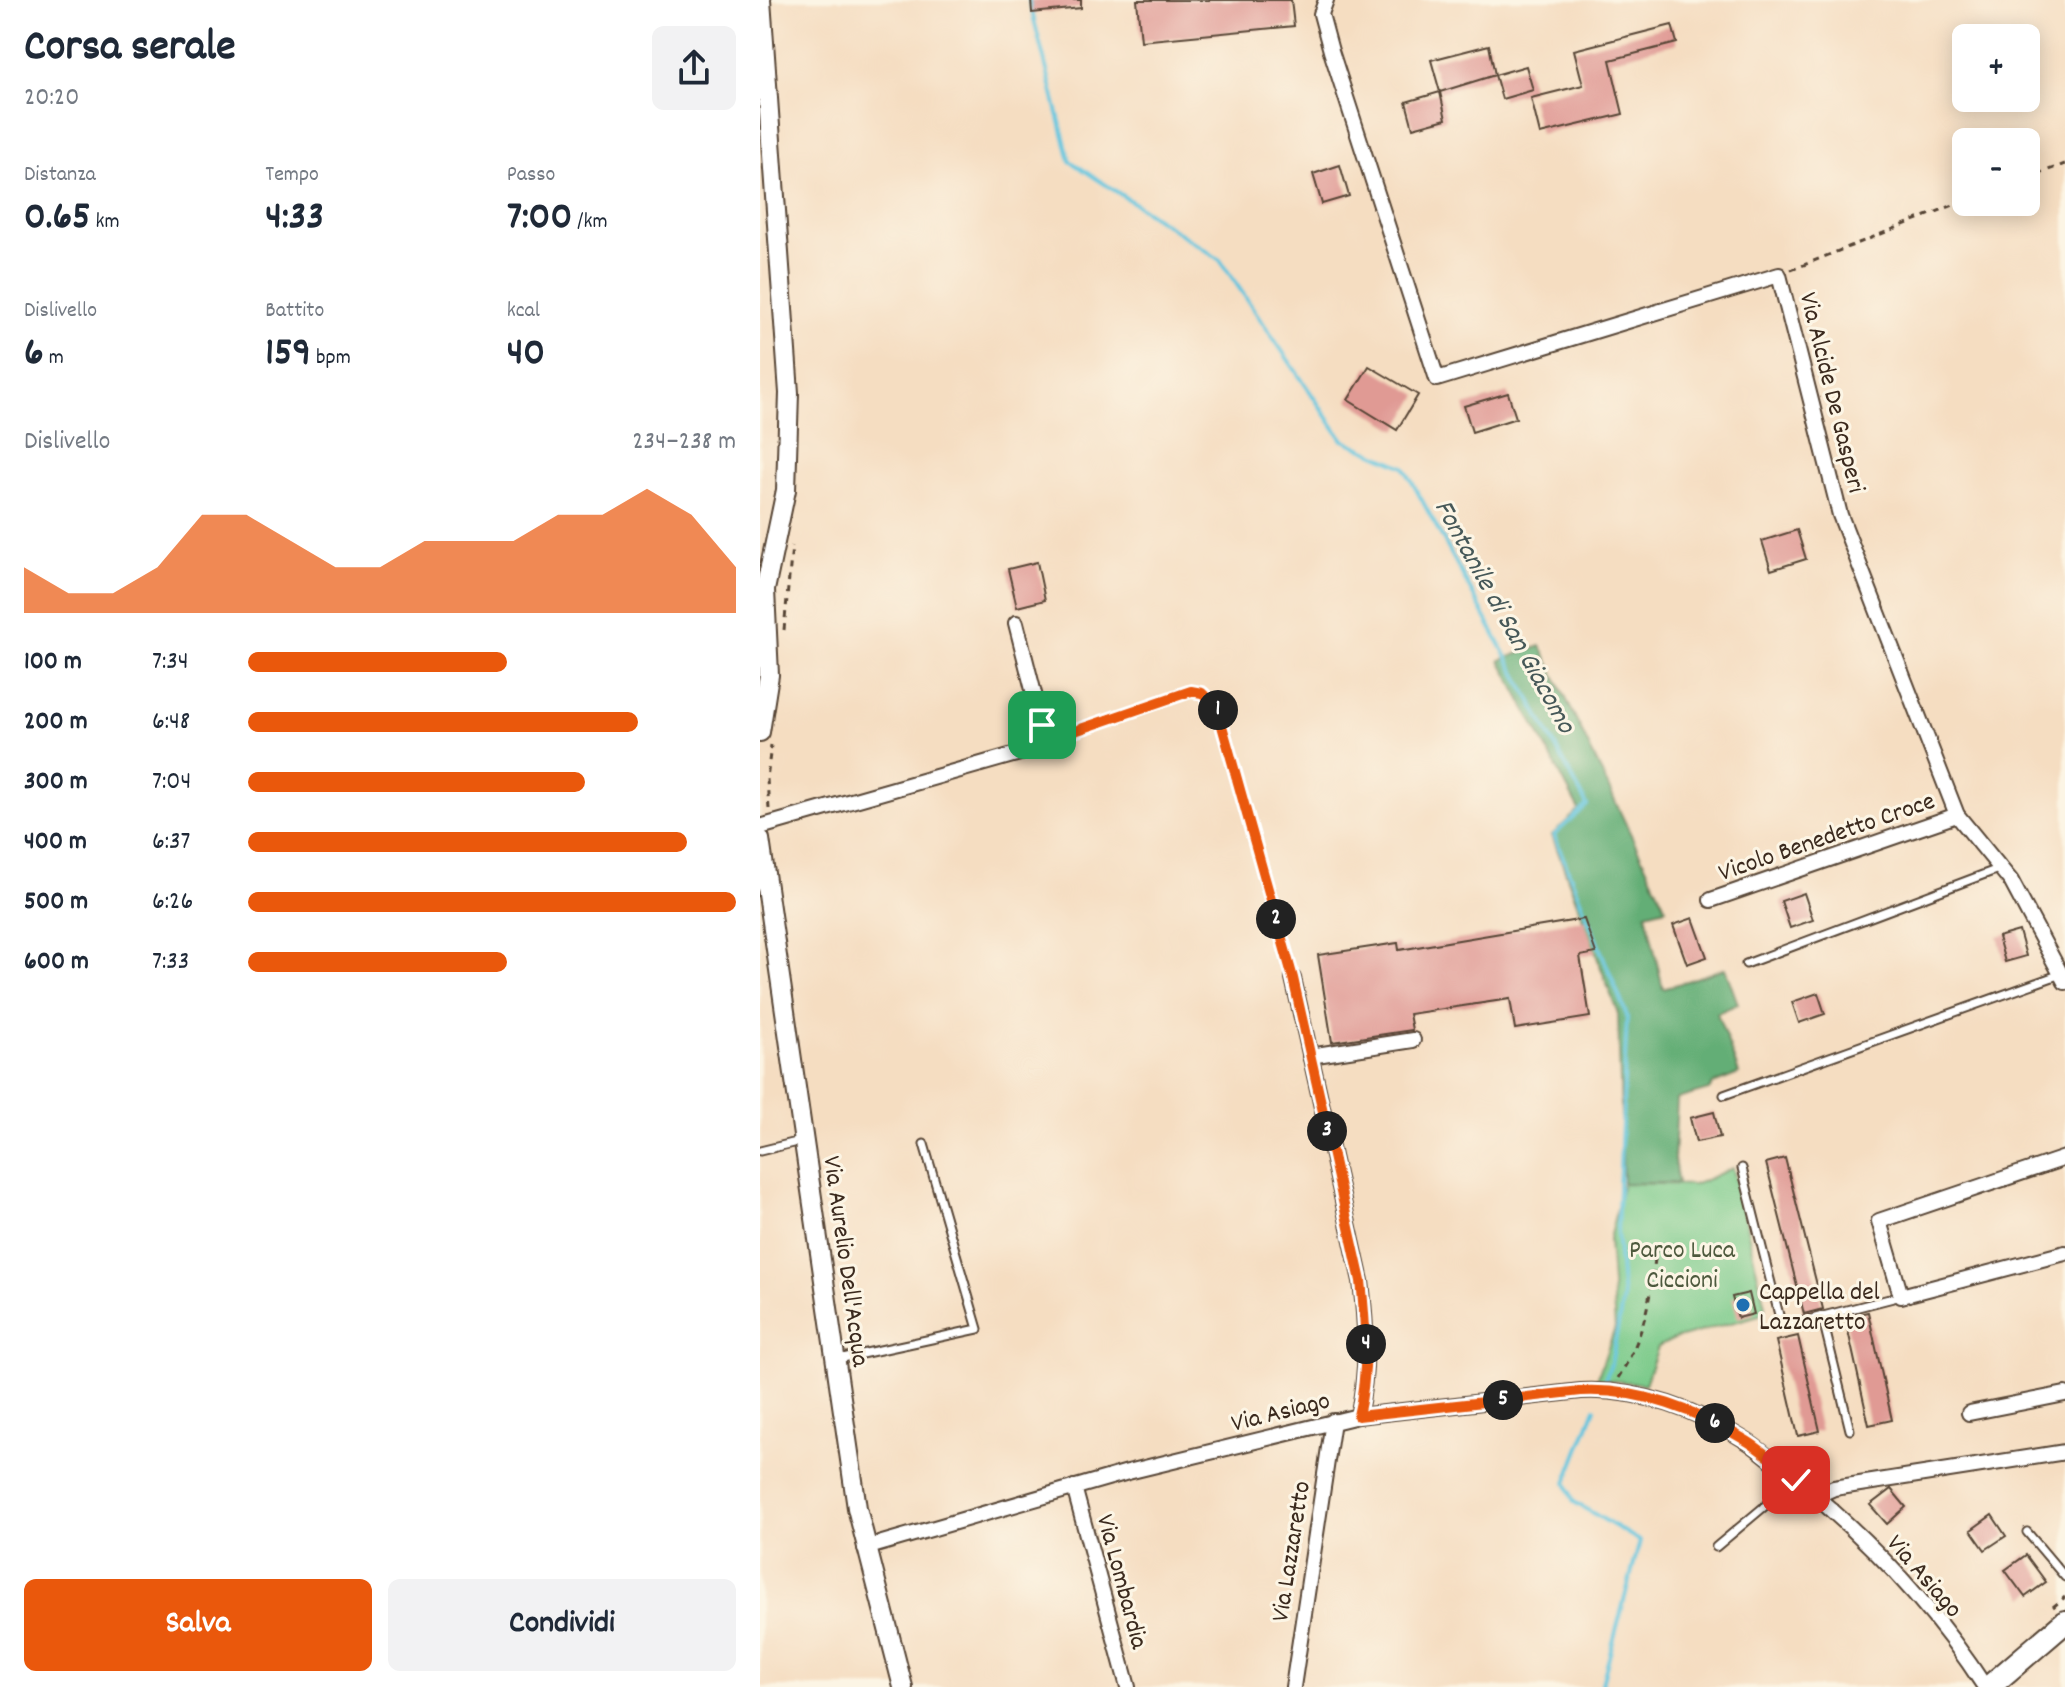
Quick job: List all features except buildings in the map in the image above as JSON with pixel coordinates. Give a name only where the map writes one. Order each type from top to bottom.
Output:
[{"type":"main road","points":[[1987,1687],[2065,1622]]},
{"type":"street","points":[[761,0],[788,377],[789,436],[785,502],[765,590],[769,675],[766,737]]},
{"type":"street","name":"Via Alcide De Gasperi","points":[[1326,0],[1321,14],[1331,51],[1437,379],[1779,275],[1840,515],[1957,815],[2011,881],[2064,978]]},
{"type":"street","points":[[763,830],[1027,751],[1037,744],[1042,725],[1016,623]]},
{"type":"street","name":"Vicolo Benedetto Croce","points":[[1711,900],[1957,815]]},
{"type":"street","name":"Via Aurelio Dell'Acqua","points":[[763,830],[804,1140],[865,1548],[903,1687]]},
{"type":"street","points":[[1293,978],[1361,1281],[1367,1368],[1358,1416]]},
{"type":"street","points":[[1310,1056],[1413,1040]]},
{"type":"street","points":[[2065,1158],[1879,1221],[1901,1296],[2065,1253]]},
{"type":"street","name":"Via Asiago","points":[[865,1548],[1074,1487],[1333,1421],[1581,1391],[1609,1391],[1656,1401],[1719,1425],[1750,1443],[1816,1496],[1891,1566],[1987,1687]]},
{"type":"street","points":[[1969,1413],[2065,1394]]},
{"type":"street","name":"Via Lazzaretto","points":[[1293,1687],[1333,1421]]},
{"type":"street","points":[[1816,1496],[1834,1488],[2065,1452]]},
{"type":"street","name":"Via Lombardia","points":[[1074,1487],[1128,1687]]},
{"type":"lane","points":[[1746,964],[2001,868]]},
{"type":"lane","points":[[1724,1095],[2064,978]]},
{"type":"lane","points":[[760,1151],[804,1140]]},
{"type":"lane","points":[[836,1360],[978,1329],[924,1144]]},
{"type":"lane","points":[[1742,1168],[1780,1319],[1792,1324],[1901,1296]]},
{"type":"lane","points":[[1822,1316],[1850,1430]]},
{"type":"lane","points":[[1716,1547],[1796,1480]]},
{"type":"lane","points":[[2027,1532],[2065,1577]]},
{"type":"path","points":[[2040,173],[2065,164]]},
{"type":"path","points":[[1779,275],[1952,206]]},
{"type":"path","points":[[783,642],[792,547]]},
{"type":"path","points":[[1037,744],[1177,694],[1191,691],[1202,693],[1211,700],[1217,708],[1293,978]]},
{"type":"path","points":[[763,830],[766,737]]},
{"type":"path","points":[[1609,1391],[1643,1331],[1656,1251]]},
{"type":"green space","points":[[1541,646],[1666,908],[1646,913],[1663,989],[1725,968],[1738,1004],[1717,1013],[1739,1074],[1713,1084],[1709,1090],[1677,1099],[1674,1160],[1678,1183],[1623,1183],[1618,1014],[1552,835],[1579,810],[1500,660]]},
{"type":"green space","name":"Parco Luca Ciccioni","points":[[1733,1168],[1765,1306],[1763,1314],[1674,1339],[1658,1347],[1645,1384],[1597,1379],[1615,1328],[1609,1239],[1623,1183],[1694,1185]]},
{"type":"waterway","name":"Fontanile di San Giacomo","points":[[1029,0],[1070,161],[1220,260],[1343,440],[1404,467],[1587,805],[1554,835],[1627,1016],[1617,1232],[1623,1298],[1611,1364],[1605,1379]]},
{"type":"waterway","name":"Fontanile di San Giacomo","points":[[1595,1408],[1566,1483],[1574,1502],[1640,1541],[1601,1687]]},
{"type":"place","name":"Cappella del Lazzaretto","points":[[1743,1305]]},
{"type":"route","points":[[1042,725],[1037,744],[1191,691],[1202,693],[1217,708],[1293,978],[1361,1281],[1367,1368],[1358,1416],[1581,1391],[1618,1391],[1686,1411],[1719,1425],[1750,1443],[1796,1480]]}]
